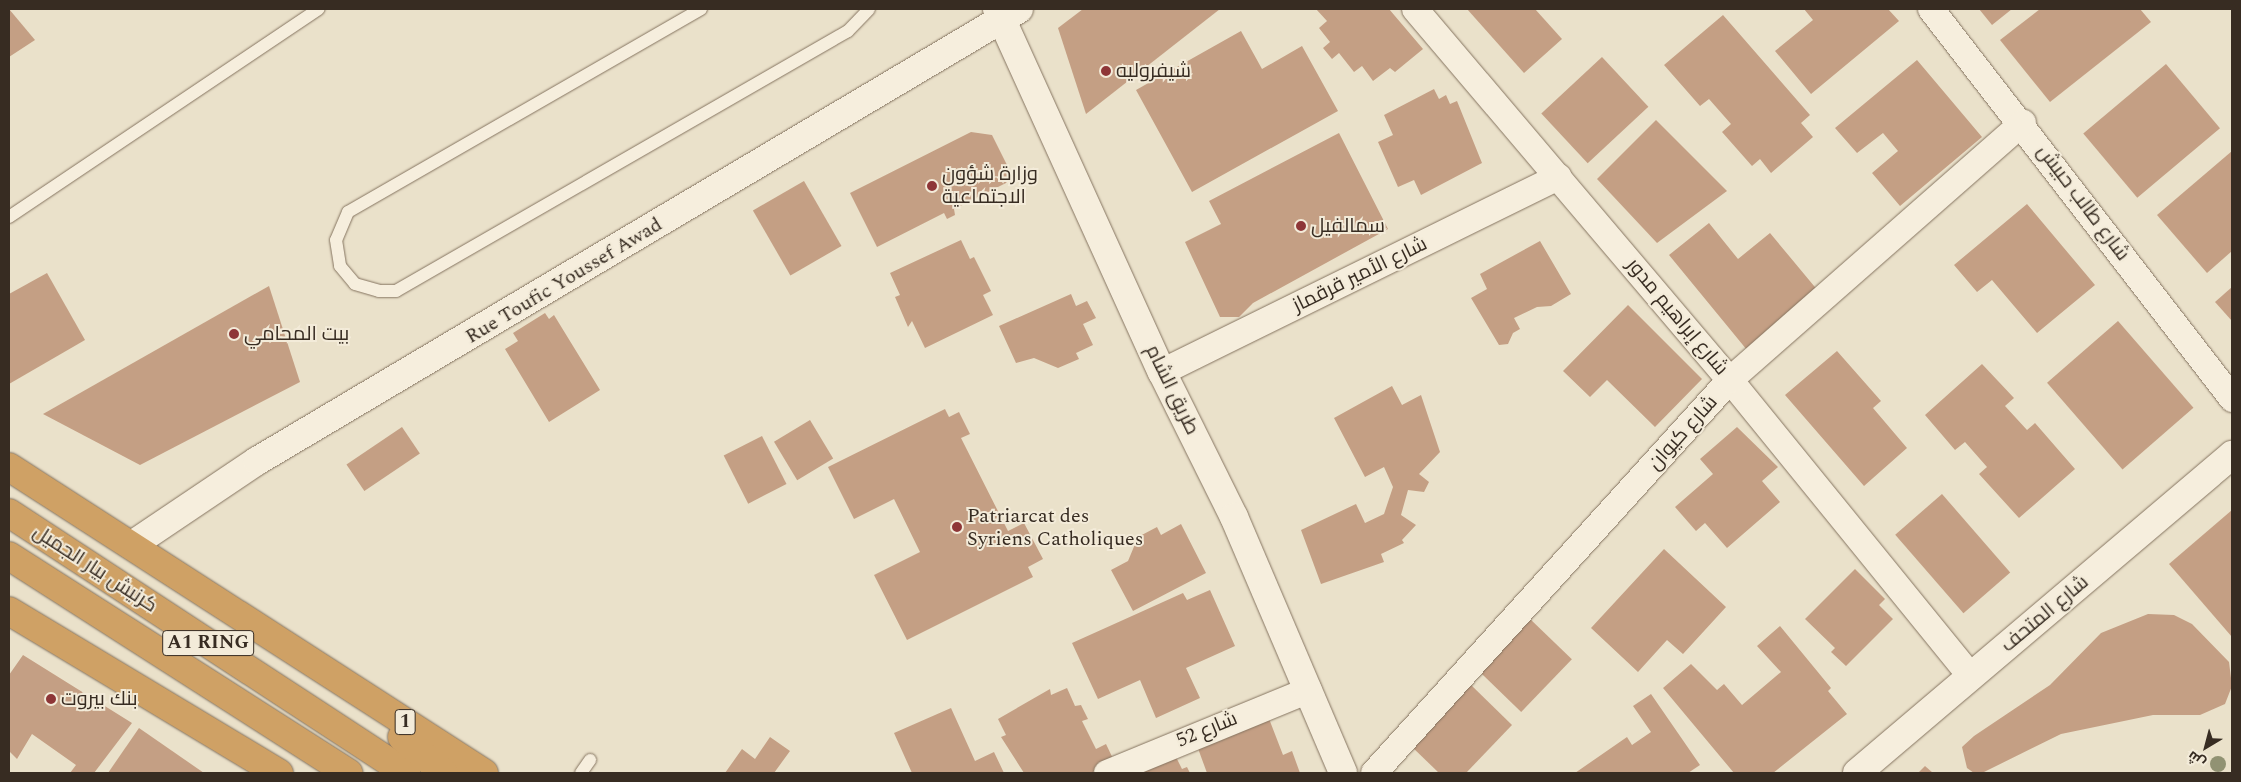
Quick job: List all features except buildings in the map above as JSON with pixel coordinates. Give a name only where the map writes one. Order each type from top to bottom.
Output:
[{"type":"highway","points":[[9,467],[326,670],[444,773]]},
{"type":"highway","name":"كرنيش بيار الجميل","points":[[9,513],[406,773]]},
{"type":"highway","name":"كرنيش بيار الجميل","points":[[9,556],[348,773]]},
{"type":"highway","points":[[9,611],[279,773]]},
{"type":"highway","name":"1","points":[[326,670],[484,773]]},
{"type":"street","name":"شارع إبراهيم مدور","points":[[1415,9],[1730,380],[1971,677]]},
{"type":"street","name":"شارع طالب حبيش","points":[[1931,9],[2023,123],[2232,399]]},
{"type":"street","name":"طريق الشام","points":[[1006,14],[1162,372],[1234,517],[1310,690],[1343,773]]},
{"type":"street","name":"Rue Toufic Youssef Awad","points":[[132,545],[257,462],[1006,14]]},
{"type":"street","name":"شارع كيوان","points":[[1374,773],[1730,380],[2023,123]]},
{"type":"street","name":"شارع الأمير قرقماز","points":[[1162,372],[1558,177]]},
{"type":"street","name":"شارع المتحف","points":[[1857,773],[2232,455]]},
{"type":"street","name":"شارع 52","points":[[1107,773],[1310,690]]},
{"type":"lane","points":[[9,217],[319,9]]},
{"type":"lane","points":[[701,9],[348,212],[336,240],[340,266],[355,284],[378,291],[396,290],[848,31],[869,9]]},
{"type":"lane","points":[[581,773],[590,760]]},
{"type":"place","name":"شيفروليه","points":[[1106,71]]},
{"type":"place","name":"وزارة شؤون الاجتماعية","points":[[932,186]]},
{"type":"place","name":"سمالفيل","points":[[1301,226]]},
{"type":"place","name":"بيت المحامي","points":[[234,334]]},
{"type":"place","name":"Patriarcat des Syriens Catholiques","points":[[957,527]]},
{"type":"place","name":"بنك بيروت","points":[[51,699]]}]
